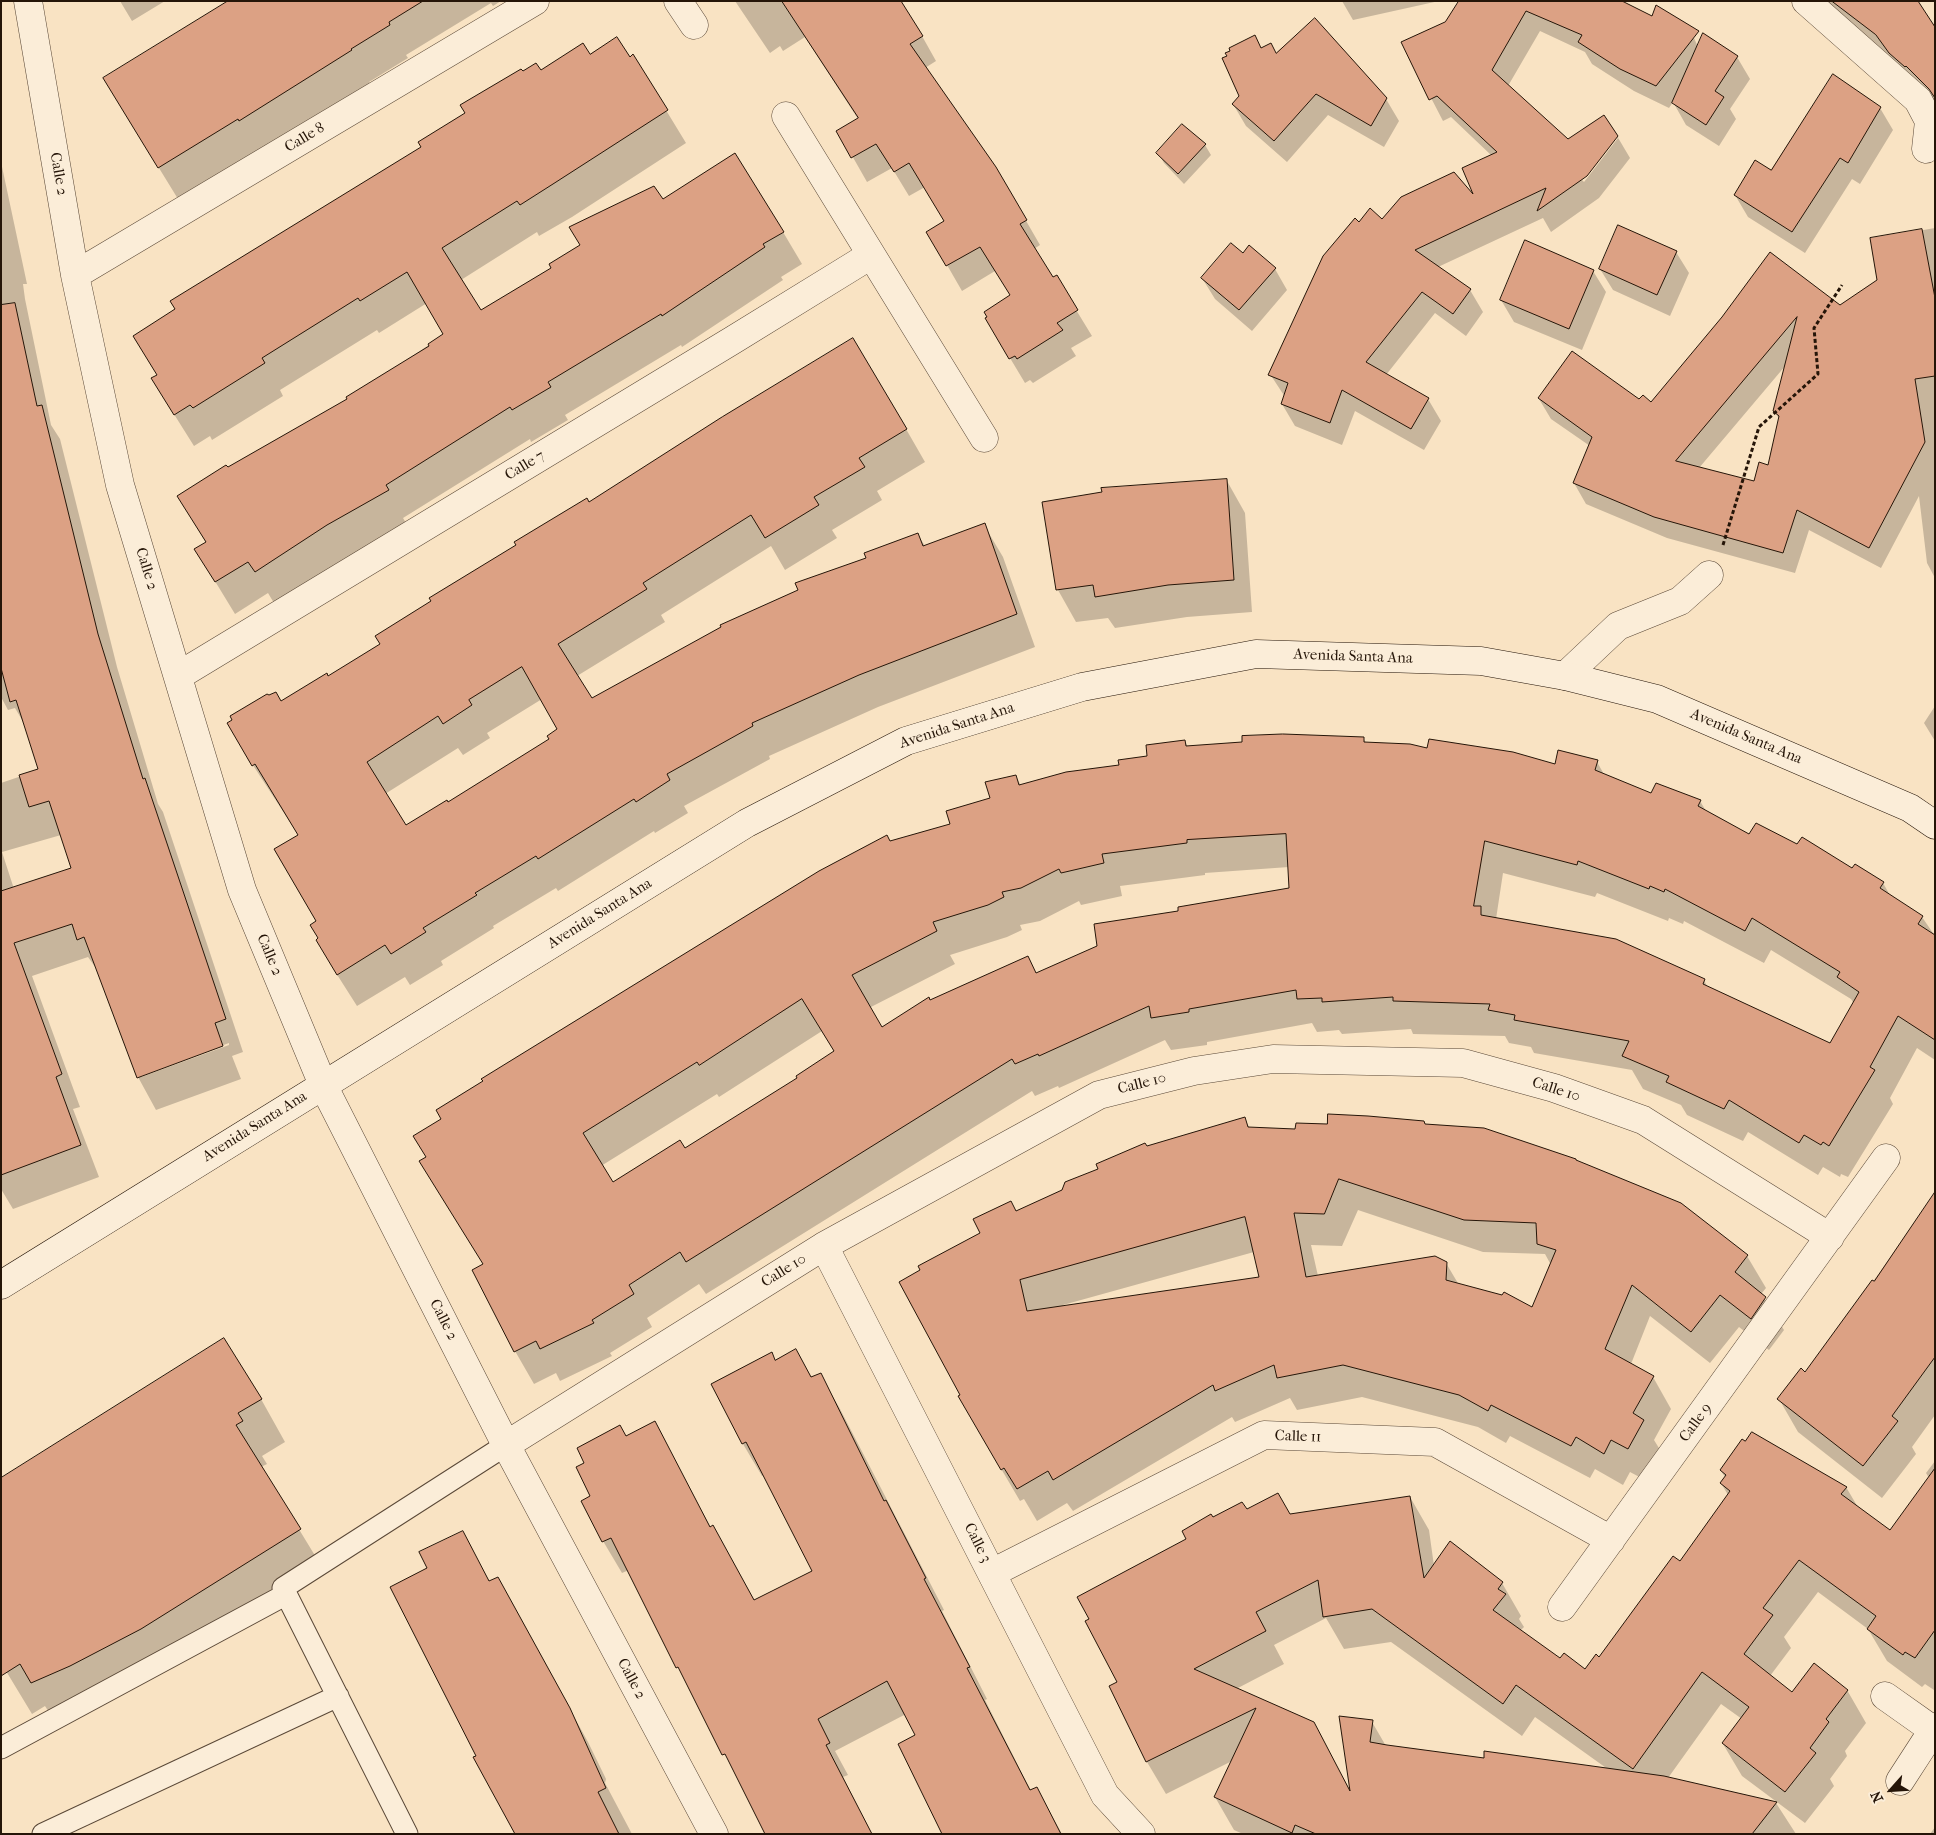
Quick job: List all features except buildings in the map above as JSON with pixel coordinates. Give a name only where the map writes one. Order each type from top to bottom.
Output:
[{"type":"street","name":"Calle 2","points":[[28,1],[75,275],[120,485],[242,890],[324,1085],[506,1445],[714,1834]]},
{"type":"street","name":"Calle 8","points":[[75,275],[535,1]]},
{"type":"street","points":[[678,1],[694,25]]},
{"type":"street","points":[[1806,1],[1918,100],[1929,121],[1926,149]]},
{"type":"street","points":[[786,116],[984,438]]},
{"type":"street","name":"Calle 7","points":[[178,676],[871,255]]},
{"type":"street","points":[[1565,676],[1618,626],[1680,601],[1709,575]]},
{"type":"street","name":"Avenida Santa Ana","points":[[1,1285],[746,823],[906,740],[1082,688],[1256,654],[1481,661],[1565,676],[1657,699],[1910,808],[1935,825]]},
{"type":"street","name":"Calle 10","points":[[506,1445],[824,1246],[1099,1095],[1194,1071],[1273,1059],[1463,1063],[1554,1088],[1643,1120],[1830,1237]]},
{"type":"street","name":"Calle 9","points":[[1562,1608],[1886,1158]]},
{"type":"street","name":"Calle 3","points":[[824,1246],[1104,1795],[1141,1834]]},
{"type":"street","name":"Calle 11","points":[[992,1573],[1264,1435],[1435,1442],[1611,1540]]},
{"type":"street","points":[[1885,1696],[1934,1728],[1900,1781]]},
{"type":"lane","points":[[407,1834],[283,1588],[506,1445]]},
{"type":"lane","points":[[1,1748],[286,1595]]},
{"type":"lane","points":[[43,1834],[338,1696]]},
{"type":"path","points":[[1709,575],[1722,550],[1759,427],[1818,374],[1814,328],[1842,285]]}]
